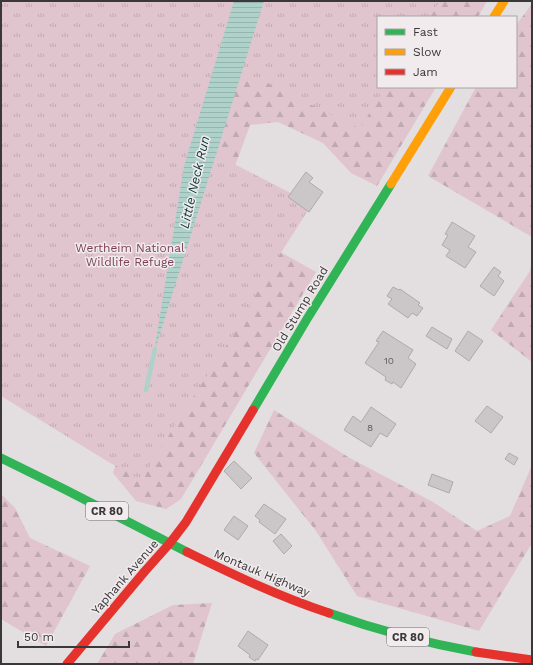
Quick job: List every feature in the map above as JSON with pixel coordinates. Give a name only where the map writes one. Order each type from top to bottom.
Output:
[{"type":"street","points":[[495,16],[504,1]]},
{"type":"street","name":"Old Stump Road","points":[[170,543],[186,522],[307,319],[450,88]]},
{"type":"street","name":"Montauk Highway","points":[[1,458],[206,562],[288,599],[380,630],[482,653],[532,660]]},
{"type":"street","name":"Yaphank Avenue","points":[[67,664],[145,570],[170,543]]},
{"type":"green space","name":"Wertheim National Wildlife Refuge","points":[[1,1],[440,1],[430,16],[377,16],[377,88],[384,88],[360,129],[223,61],[205,149],[312,204],[270,270],[233,335],[153,460],[143,481],[107,461],[1,396]]},
{"type":"green space","points":[[263,1],[487,1],[479,16],[377,16],[377,88],[435,88],[377,186],[351,173],[323,143],[278,122],[250,125],[220,207],[250,235],[316,272],[181,499],[166,509],[136,501],[113,473],[158,325]]},
{"type":"green space","points":[[532,4],[532,237],[428,176],[475,88],[517,88],[517,24]]},
{"type":"green space","points":[[532,260],[532,362],[491,330],[530,271]]},
{"type":"green space","points":[[274,410],[348,457],[433,502],[477,531],[510,516],[532,465],[532,543],[479,631],[357,596],[316,531],[254,453]]},
{"type":"green space","points":[[1,494],[15,508],[30,538],[90,566],[46,646],[1,619]]},
{"type":"green space","points":[[212,603],[193,664],[97,664],[115,634],[173,605]]},
{"type":"water","points":[[234,1],[264,1],[154,353],[184,166]]},
{"type":"building","points":[[306,172],[313,178],[309,182],[323,192],[309,212],[288,197]]},
{"type":"building","points":[[452,222],[475,236],[468,247],[476,252],[465,268],[446,256],[450,250],[442,245],[448,235],[445,234]]},
{"type":"building","points":[[494,267],[501,272],[498,276],[504,281],[494,296],[480,286]]},
{"type":"building","points":[[393,287],[399,290],[400,289],[420,303],[418,305],[423,308],[417,316],[412,313],[408,318],[388,304],[392,299],[387,296]]},
{"type":"building","points":[[432,327],[452,339],[447,349],[426,336]]},
{"type":"building","points":[[383,331],[413,350],[408,358],[416,364],[401,388],[393,382],[392,384],[385,380],[386,377],[365,363],[379,342],[376,341]]},
{"type":"building","points":[[468,331],[483,341],[469,361],[455,351]]},
{"type":"building","points":[[487,406],[503,417],[491,433],[475,421]]},
{"type":"building","points":[[371,407],[396,424],[387,437],[380,433],[371,447],[344,430],[353,416],[361,422]]},
{"type":"building","points":[[509,453],[518,458],[514,465],[505,459]]},
{"type":"building","points":[[234,461],[252,478],[241,489],[224,471]]},
{"type":"building","points":[[432,474],[453,482],[449,493],[428,485]]},
{"type":"building","points":[[264,504],[286,519],[275,534],[259,522],[260,520],[255,516]]},
{"type":"building","points":[[234,516],[248,526],[238,540],[224,530]]},
{"type":"building","points":[[281,534],[292,546],[284,554],[273,541]]},
{"type":"building","points":[[248,631],[268,645],[258,660],[256,659],[255,661],[238,646]]},
{"type":"waterway","name":"Little Neck Run","points":[[146,390],[155,349]]},
{"type":"traffic: fast","points":[[253,410],[307,319],[391,184]]},
{"type":"traffic: fast","points":[[1,458],[187,552]]},
{"type":"traffic: fast","points":[[329,613],[402,636],[476,652]]},
{"type":"traffic: slow","points":[[495,16],[504,1]]},
{"type":"traffic: slow","points":[[391,184],[450,88]]},
{"type":"traffic: jam","points":[[67,664],[170,543],[186,522],[253,410]]},
{"type":"traffic: jam","points":[[187,552],[275,593],[329,613]]},
{"type":"traffic: jam","points":[[476,652],[532,660]]}]
